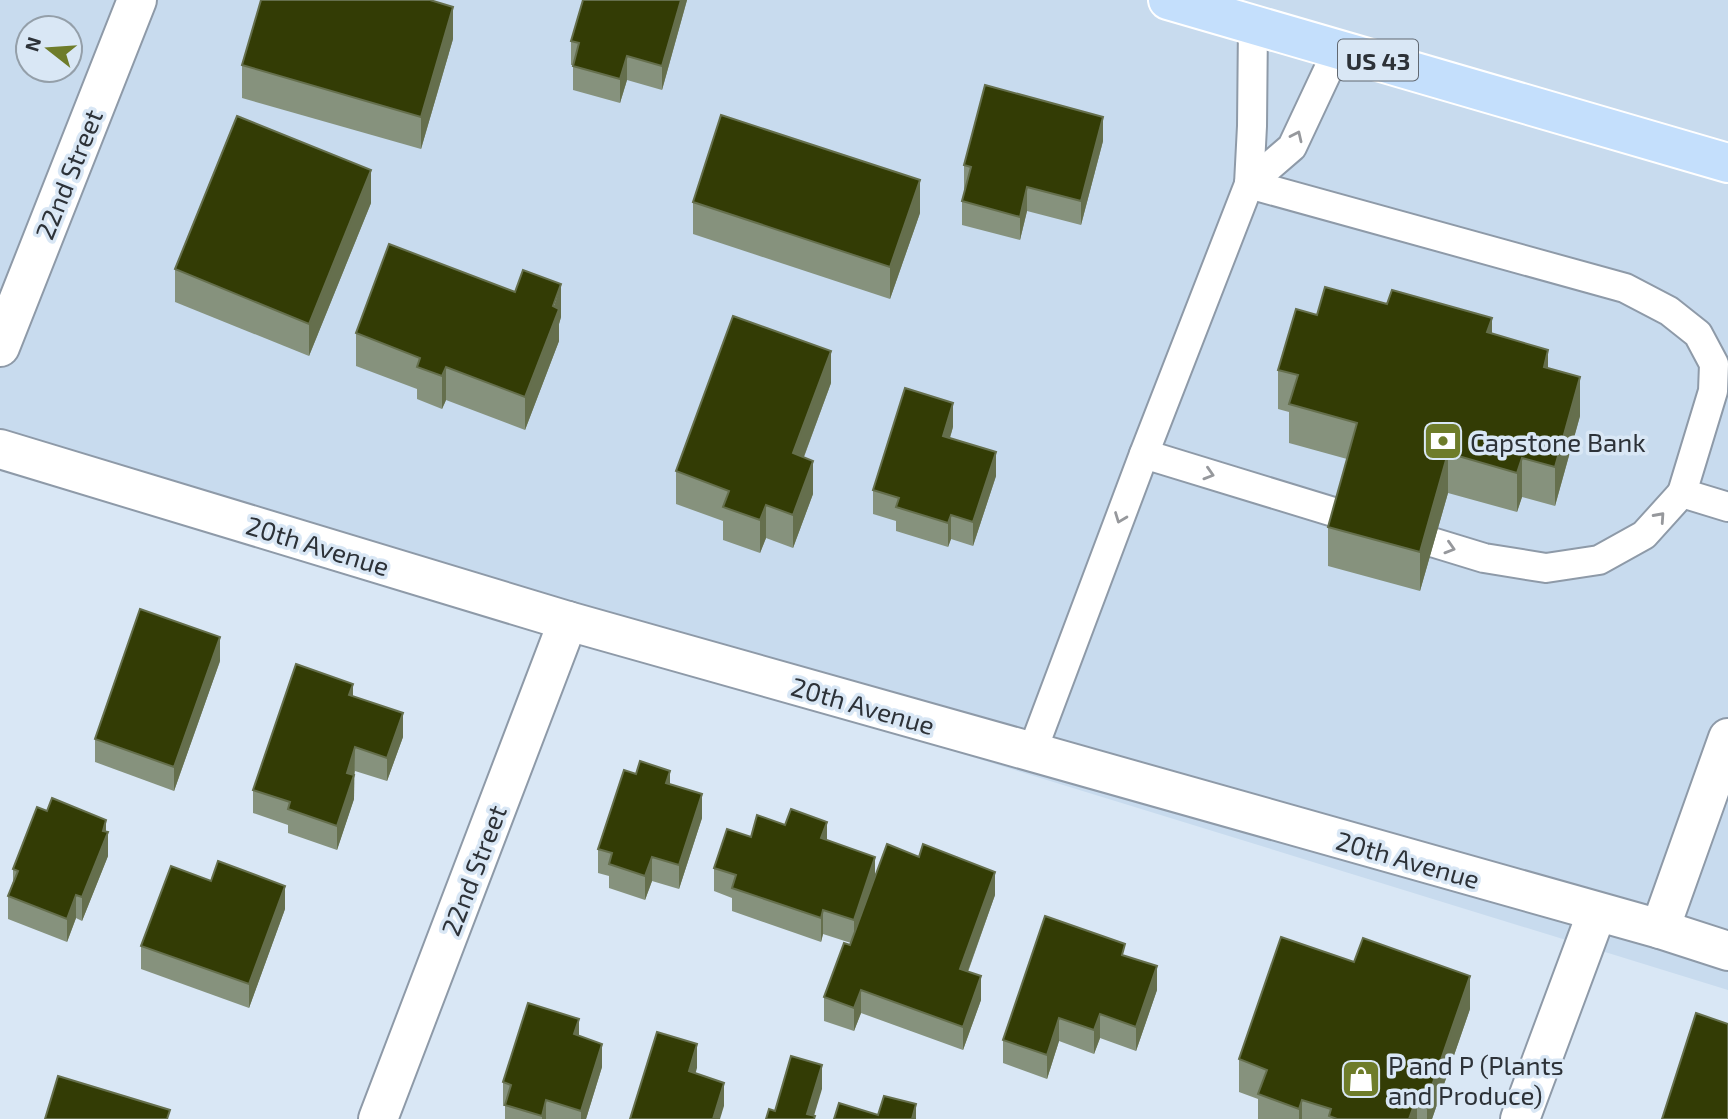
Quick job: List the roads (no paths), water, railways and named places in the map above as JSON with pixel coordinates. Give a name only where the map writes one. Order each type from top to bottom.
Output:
[{"type":"highway","name":"US 43","points":[[1168,0],[1728,163]]},
{"type":"street","name":"22nd Street","points":[[0,347],[137,0]]},
{"type":"street","name":"20th Avenue","points":[[0,449],[568,621],[1660,929],[1728,951]]},
{"type":"street","name":"22nd Street","points":[[379,1119],[568,621]]},
{"type":"street","points":[[1660,929],[1728,738]]},
{"type":"street","points":[[1520,1119],[1597,912]]},
{"type":"lane","points":[[1032,752],[1144,454],[1250,184],[1252,24]]},
{"type":"lane","points":[[1250,184],[1292,147],[1338,48]]},
{"type":"lane","points":[[1144,454],[1484,558],[1545,569],[1599,560],[1644,535],[1682,493],[1713,391],[1714,364],[1698,334],[1669,311],[1625,288],[1250,184]]},
{"type":"lane","points":[[1682,493],[1728,507]]},
{"type":"place","name":"Capstone Bank","points":[[1443,441]]},
{"type":"place","name":"P and P (Plants and Produce)","points":[[1361,1079]]}]
